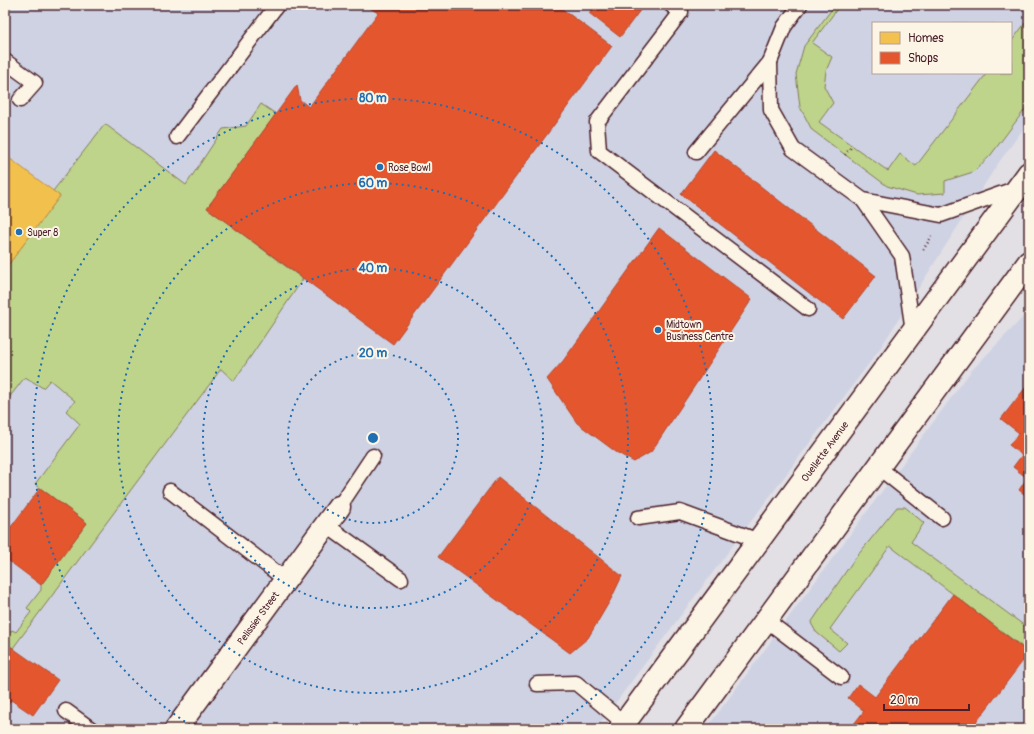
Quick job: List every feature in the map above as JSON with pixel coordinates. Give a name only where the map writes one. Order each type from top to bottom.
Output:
[{"type":"main road","name":"Ouellette Avenue","points":[[622,726],[1023,180]]},
{"type":"main road","points":[[686,729],[878,467],[1026,269]]},
{"type":"main road","name":"Pelissier Street","points":[[176,729],[339,507]]},
{"type":"lane","points":[[177,137],[276,5]]},
{"type":"lane","points":[[671,5],[682,12],[597,122],[599,151],[808,309]]},
{"type":"lane","points":[[696,152],[770,62],[784,27],[800,5]]},
{"type":"lane","points":[[5,61],[35,83],[20,100]]},
{"type":"lane","points":[[770,62],[771,110],[793,149],[863,200],[902,256],[913,331]]},
{"type":"lane","points":[[863,200],[941,215],[1023,180]]},
{"type":"lane","points":[[339,507],[373,456]]},
{"type":"lane","points":[[878,467],[942,518]]},
{"type":"lane","points":[[170,491],[286,580]]},
{"type":"lane","points":[[638,518],[680,512],[759,541]]},
{"type":"lane","points":[[326,525],[401,579]]},
{"type":"lane","points":[[766,620],[841,677]]},
{"type":"lane","points":[[537,684],[576,683],[622,726]]},
{"type":"lane","points":[[66,711],[91,729]]},
{"type":"path","points":[[845,155],[852,146]]},
{"type":"path","points":[[920,254],[936,230]]},
{"type":"shaded area","points":[[5,5],[1029,5],[1029,121],[997,165],[879,350],[596,729],[5,729]]},
{"type":"shaded area","points":[[1029,311],[1029,729],[706,729],[971,371]]},
{"type":"green space","points":[[835,5],[840,5],[812,43],[832,57],[826,71],[824,86],[833,103],[819,122],[888,171],[900,154],[916,166],[986,74],[1012,74],[1012,41],[1029,18],[1029,104],[990,156],[973,172],[945,181],[945,193],[917,195],[887,186],[812,130],[800,107],[796,74],[804,46]]},
{"type":"green space","points":[[261,104],[276,114],[207,208],[303,279],[234,381],[221,369],[13,648],[7,645],[5,647],[5,639],[12,630],[16,632],[31,612],[27,608],[41,590],[41,585],[87,523],[35,484],[80,424],[66,411],[75,401],[50,380],[43,388],[25,377],[5,403],[5,269],[60,196],[53,191],[105,124],[186,185],[223,129],[246,126]]},
{"type":"green space","points":[[897,507],[905,507],[924,523],[911,542],[1029,629],[1029,652],[890,546],[830,629],[847,643],[839,651],[816,632],[811,623],[853,561]]},
{"type":"building: Homes","name":"Super 8","points":[[5,155],[60,196],[5,269]]},
{"type":"building: Shops","name":"Rose Bowl","points":[[371,5],[557,5],[612,46],[393,344],[207,208],[297,85],[300,100],[309,107],[378,13],[370,8]]},
{"type":"building: Shops","points":[[596,5],[644,5],[620,37],[589,13]]},
{"type":"building: Shops","points":[[714,150],[876,276],[843,319],[681,194]]},
{"type":"building: Shops","name":"Midtown Business Centre","points":[[659,228],[752,299],[651,452],[634,462],[616,452],[577,423],[547,379],[563,361]]},
{"type":"building: Shops","points":[[1029,383],[1029,498],[1019,490],[1027,478],[1013,467],[1022,455],[1009,445],[1019,433],[1001,419]]},
{"type":"building: Shops","points":[[498,477],[622,576],[611,599],[588,638],[570,653],[438,557]]},
{"type":"building: Shops","points":[[40,488],[87,523],[41,585],[5,558],[5,535]]},
{"type":"building: Shops","points":[[953,594],[1029,653],[971,729],[850,729],[864,711],[848,698],[858,684],[875,697]]},
{"type":"building: Shops","points":[[7,644],[58,680],[33,715],[11,700],[5,709],[5,647]]},
{"type":"place","name":"Rose Bowl","points":[[380,167]]},
{"type":"place","name":"Super 8","points":[[19,232]]},
{"type":"place","name":"Midtown Business Centre","points":[[658,330]]}]
